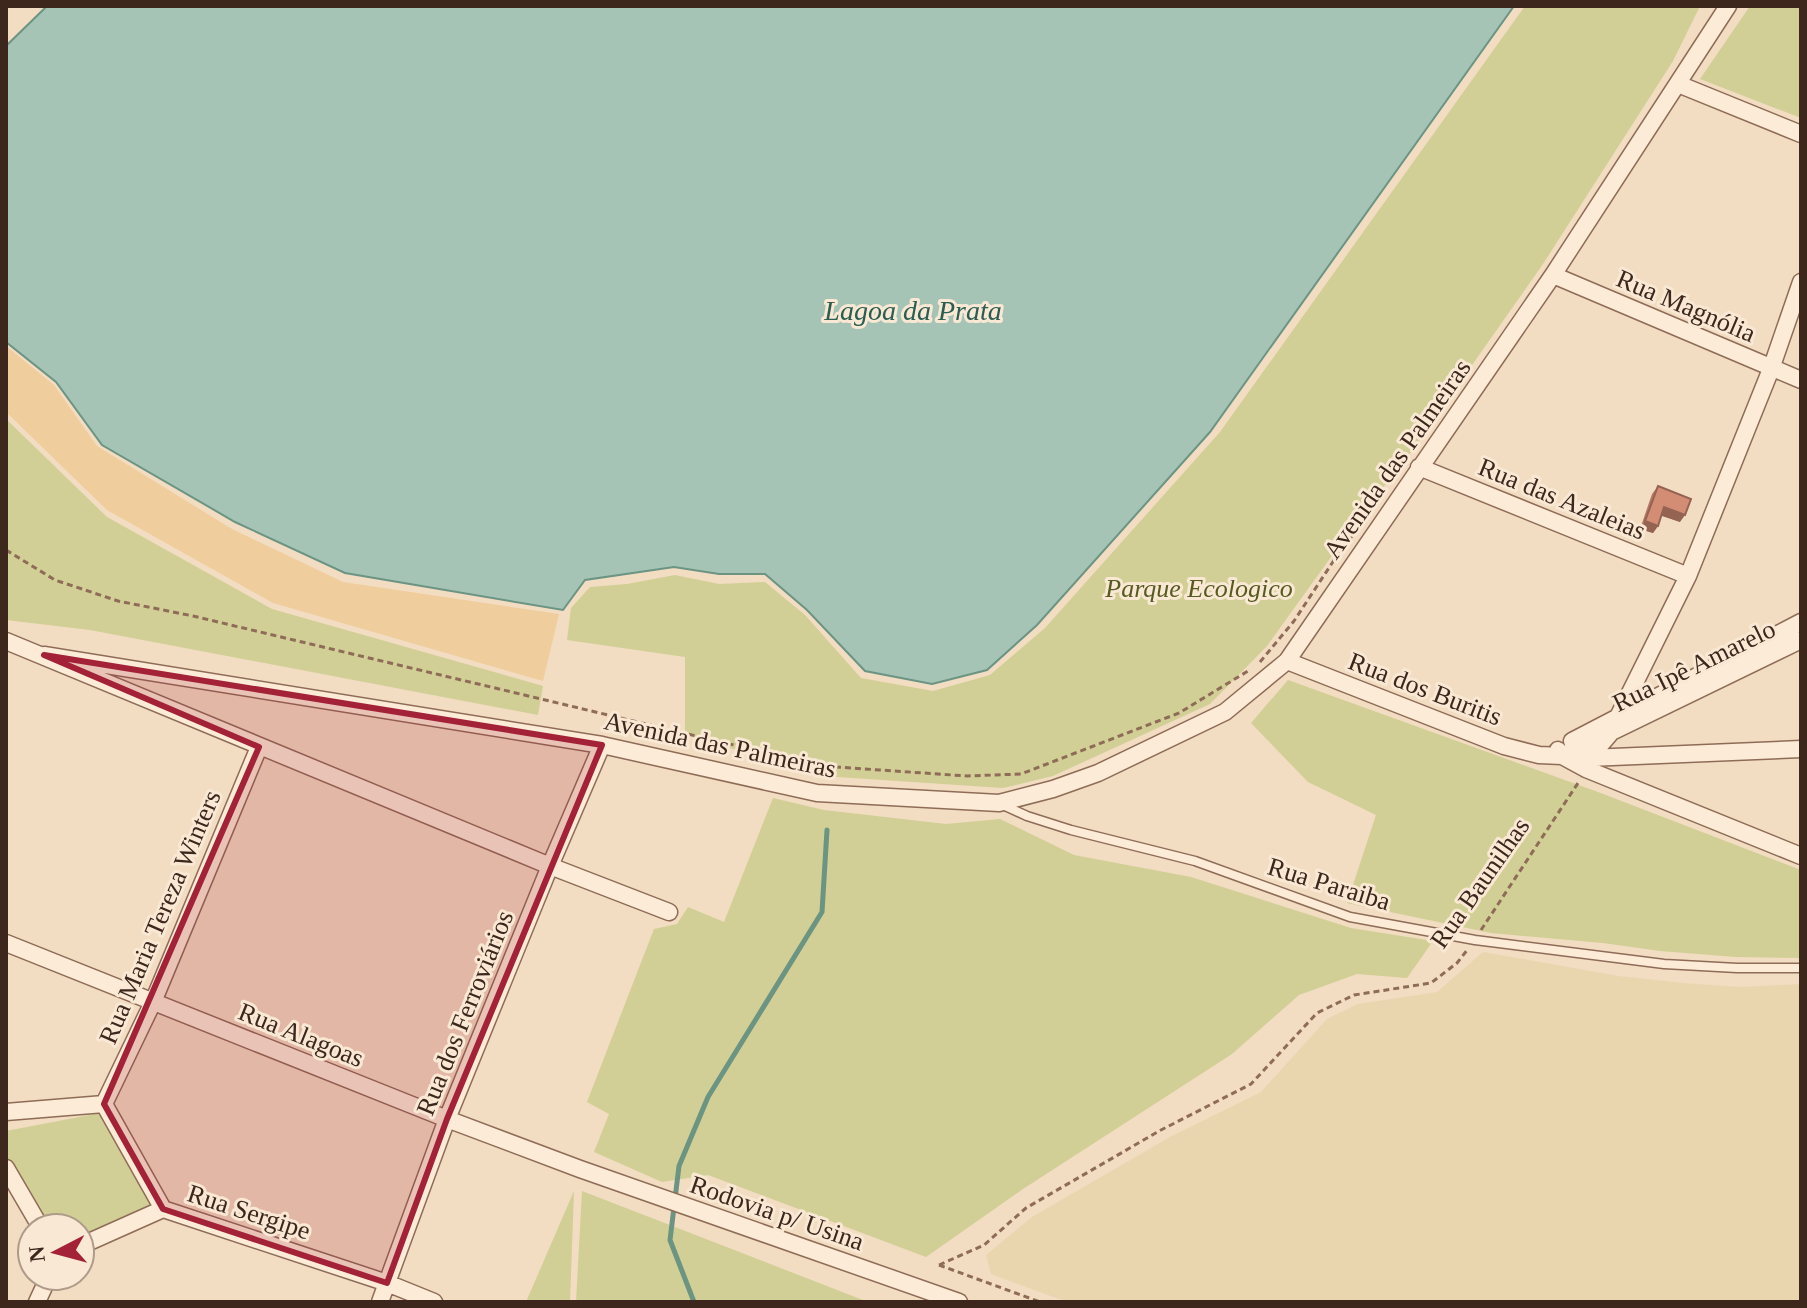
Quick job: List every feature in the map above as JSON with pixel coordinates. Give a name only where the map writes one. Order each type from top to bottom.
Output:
[{"type":"street","name":"Avenida das Palmeiras","points":[[44,655],[602,745],[817,793],[999,803],[1098,773],[1225,712],[1287,661],[1553,275],[1728,6]]},
{"type":"street","points":[[1678,84],[1801,134]]},
{"type":"street","name":"Rua Magnólia","points":[[1553,275],[1801,380]]},
{"type":"street","points":[[1570,754],[1609,735],[1688,576],[1771,369],[1801,282]]},
{"type":"street","name":"Rua das Azaleias","points":[[1419,467],[1688,576]]},
{"type":"street","name":"Rua Ipê Amarelo","points":[[1618,717],[1801,622]]},
{"type":"street","name":"Rua Ipê Amarelo","points":[[1609,735],[1801,640]]},
{"type":"street","points":[[6,641],[550,866],[669,912]]},
{"type":"street","name":"Rua dos Buritis","points":[[1287,661],[1504,746],[1570,754],[1801,856]]},
{"type":"street","points":[[1570,754],[1618,717]]},
{"type":"street","name":"Rua dos Ferroviários","points":[[380,1302],[447,1119],[602,745]]},
{"type":"street","name":"Rua Maria Tereza Winters","points":[[104,1104],[153,1002],[259,747]]},
{"type":"street","points":[[1570,754],[1801,749]]},
{"type":"street","name":"Rua Alagoas","points":[[6,943],[580,1169]]},
{"type":"street","points":[[6,1112],[104,1104]]},
{"type":"street","name":"Rua Sergipe","points":[[104,1104],[163,1209],[387,1283],[434,1302]]},
{"type":"street","points":[[6,1168],[32,1212]]},
{"type":"street","name":"Rodovia p/ Usina","points":[[580,1169],[959,1302]]},
{"type":"street","points":[[96,1239],[163,1209]]},
{"type":"lane","name":"Rua Paraiba","points":[[999,803],[1071,830],[1195,861],[1350,917],[1475,940],[1664,964],[1801,968]]},
{"type":"path","points":[[6,550],[55,580],[118,601],[193,616],[822,766],[967,776],[1021,774],[1179,713],[1256,666],[1294,621],[1360,526]]},
{"type":"path","name":"Rua Baunilhas","points":[[1040,1302],[939,1265],[984,1245],[1026,1208],[1161,1130],[1251,1084],[1317,1013],[1354,995],[1431,983],[1457,963],[1475,940],[1570,754]]},
{"type":"highlighted area","points":[[44,655],[602,745],[447,1119],[387,1283],[163,1209],[104,1104],[259,747]]},
{"type":"shaded area","points":[[1483,952],[1619,976],[1683,983],[1739,987],[1801,984],[1801,1302],[1067,1302],[991,1274],[986,1255],[1032,1217],[1170,1137],[1261,1092],[1327,1019],[1358,1004],[1437,992]]},
{"type":"green space","name":"Parque Ecologico","points":[[1525,6],[1700,6],[1673,61],[1543,264],[1406,459],[1362,514],[1267,646],[1210,704],[1053,776],[1003,788],[822,776],[685,734],[685,657],[567,640],[571,608],[590,587],[675,575],[719,584],[765,582],[805,615],[861,678],[933,691],[990,675],[1045,628],[1220,432]]},
{"type":"green space","points":[[1750,6],[1801,6],[1801,118],[1700,79]]},
{"type":"green space","points":[[6,419],[107,517],[272,609],[543,686],[538,715],[90,630],[6,620]]},
{"type":"green space","points":[[1288,680],[1598,792],[1801,870],[1801,958],[1660,951],[1491,933],[1347,903],[1376,815],[1308,782],[1251,723]]},
{"type":"green space","points":[[773,798],[824,810],[946,824],[1000,819],[1074,855],[1191,877],[1351,928],[1433,941],[1407,978],[1357,974],[1299,995],[1232,1054],[1023,1189],[926,1257],[708,1175],[662,1182],[594,1152],[609,1114],[587,1102],[654,929],[677,924],[688,907],[724,922]]},
{"type":"green space","points":[[100,1113],[152,1205],[96,1230],[96,1212],[35,1212],[6,1163],[6,1131]]},
{"type":"green space","points":[[574,1191],[570,1302],[526,1302]]},
{"type":"green space","points":[[582,1191],[863,1300],[576,1302]]},
{"type":"sand","points":[[6,346],[54,385],[97,446],[232,529],[343,582],[559,614],[543,681],[273,603],[107,510],[6,412]]},
{"type":"water","name":"Lagoa da Prata","points":[[47,6],[1514,6],[1210,432],[1037,625],[987,670],[932,684],[865,671],[807,610],[765,574],[719,574],[674,567],[585,580],[563,610],[345,573],[235,522],[102,445],[56,382],[6,342],[6,46]]},
{"type":"building","points":[[1658,486],[1691,499],[1685,515],[1664,507],[1658,526],[1645,521]]},
{"type":"waterway","points":[[694,1302],[670,1240],[679,1166],[708,1097],[822,912],[827,830]]}]
